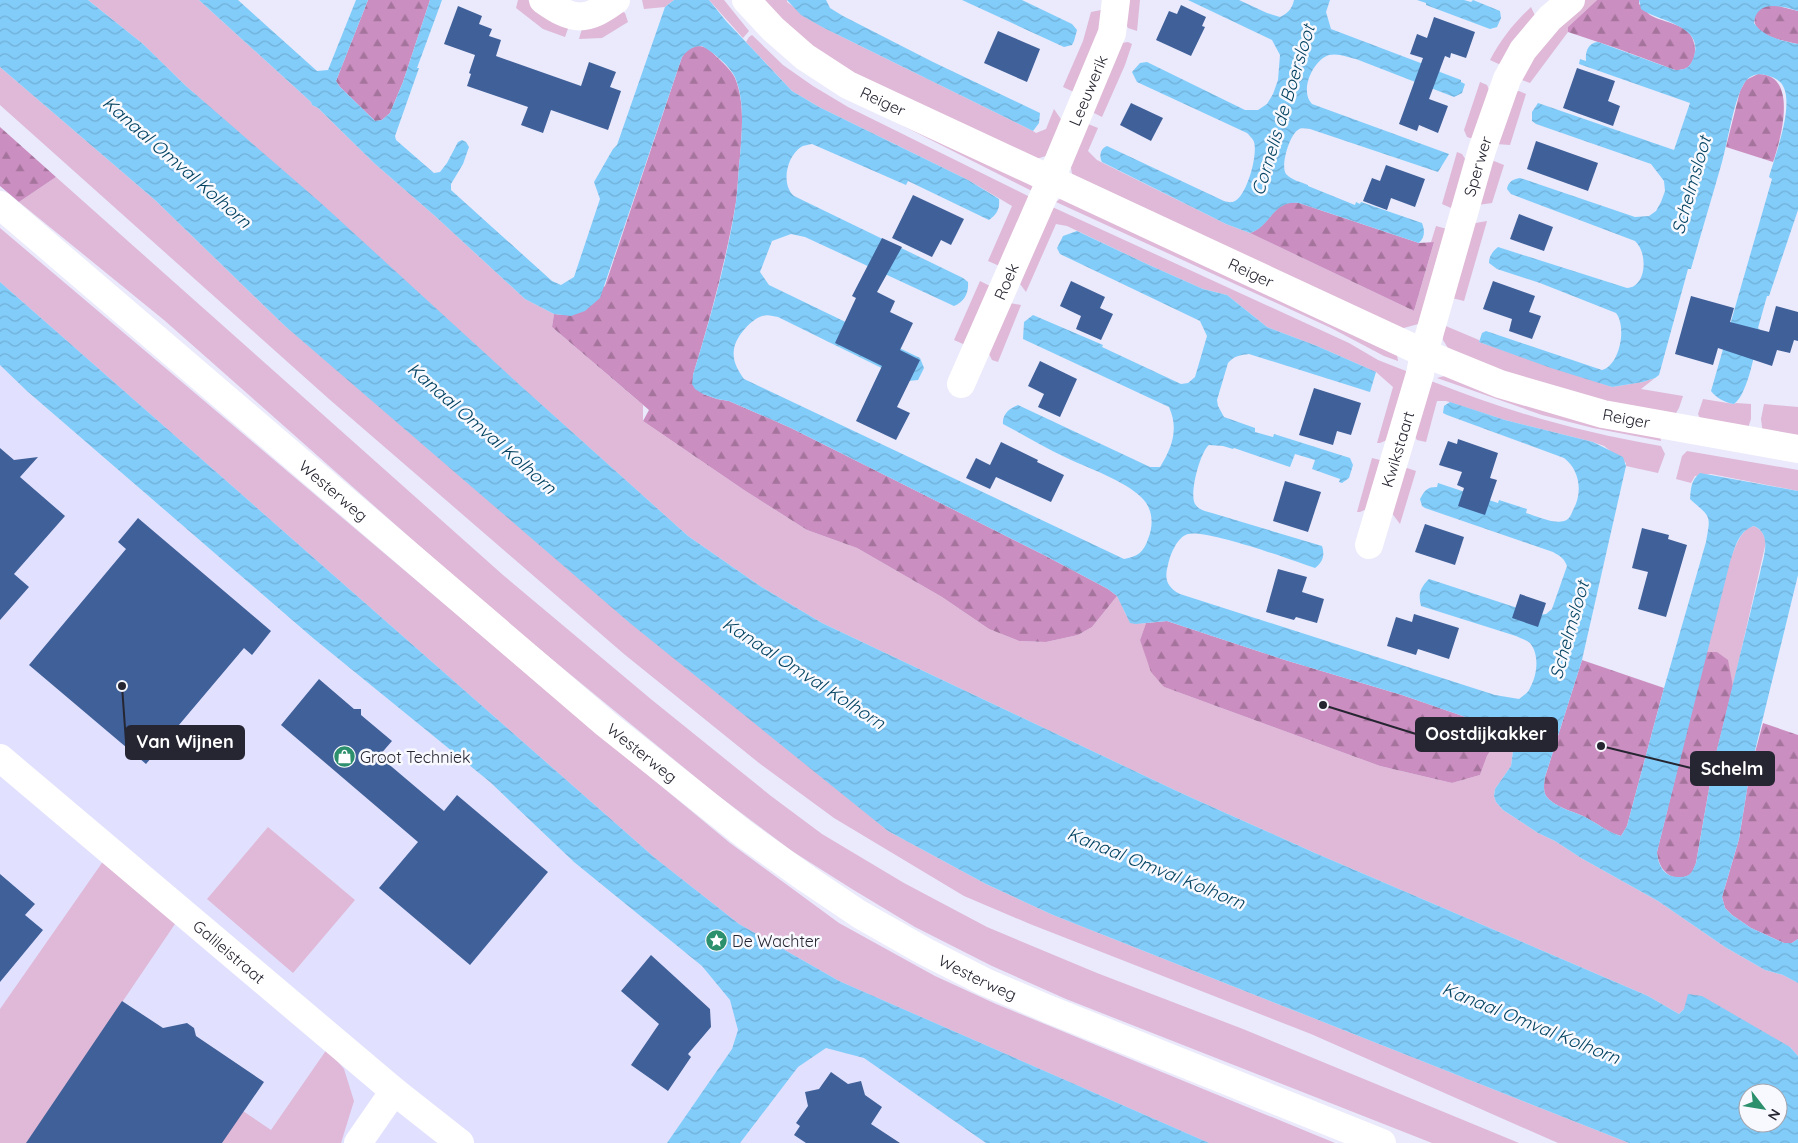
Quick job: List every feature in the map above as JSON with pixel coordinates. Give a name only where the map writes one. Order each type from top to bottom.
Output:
[{"type":"street","points":[[543,0],[558,11],[577,18],[598,13],[616,0]]},
{"type":"street","name":"Reiger","points":[[746,0],[773,29],[805,57],[848,85],[1424,353],[1500,384],[1603,414],[1798,449]]},
{"type":"street","name":"Leeuwerik","points":[[1052,179],[1112,34],[1116,0]]},
{"type":"street","name":"Sperwer","points":[[1424,353],[1482,150],[1507,79],[1523,50],[1550,18],[1571,0]]},
{"type":"street","name":"Roek","points":[[961,384],[1052,179]]},
{"type":"street","name":"Westerweg","points":[[0,205],[606,724],[744,834],[807,879],[859,914],[924,951],[985,982],[1382,1143]]},
{"type":"street","name":"Kwikstaart","points":[[1369,545],[1420,374],[1424,353]]},
{"type":"street","name":"Galileistraat","points":[[0,758],[394,1091],[460,1143]]},
{"type":"street","points":[[358,1143],[394,1091]]},
{"type":"shaded area","points":[[88,0],[199,0],[311,102],[312,105],[318,108],[374,163],[525,299],[554,314],[552,327],[643,405],[643,421],[744,490],[807,530],[857,548],[942,597],[989,629],[1019,641],[1046,642],[1078,635],[1092,627],[1117,596],[1130,620],[1146,623],[1140,640],[1164,687],[1380,766],[1452,783],[1480,775],[1487,756],[1503,730],[1511,741],[1513,751],[1511,766],[1495,789],[1494,796],[1496,802],[1503,810],[1538,833],[1658,901],[1725,947],[1765,970],[1783,975],[1798,983],[1798,1056],[1790,1047],[1684,1009],[1679,1014],[1648,996],[1315,853],[1181,793],[822,623],[760,586],[688,536],[186,86],[143,44]]},
{"type":"shaded area","points":[[518,0],[528,0],[570,23],[565,37],[543,29],[516,8]]},
{"type":"shaded area","points":[[642,0],[674,0],[665,7],[644,9]]},
{"type":"shaded area","points":[[709,0],[724,0],[749,31],[743,38]]},
{"type":"shaded area","points":[[732,0],[737,0],[1030,184],[1034,187],[1034,192],[832,90],[743,13]]},
{"type":"shaded area","points":[[760,0],[787,0],[787,2],[824,28],[1036,133],[1046,129],[1054,109],[1065,125],[1046,156],[1036,159],[885,91],[821,56]]},
{"type":"shaded area","points":[[1123,0],[1140,0],[1137,31],[1128,28],[1122,17]]},
{"type":"shaded area","points":[[1580,0],[1597,0],[1568,27],[1568,32],[1530,83],[1522,80],[1516,73]]},
{"type":"shaded area","points":[[1531,7],[1537,20],[1503,66],[1490,60],[1508,32]]},
{"type":"shaded area","points":[[619,10],[625,13],[628,22],[602,38],[579,39],[583,25]]},
{"type":"shaded area","points":[[1101,10],[1107,18],[1078,94],[1063,87],[1083,41],[1091,12]]},
{"type":"shaded area","points":[[752,35],[783,65],[848,107],[1032,198],[1004,268],[988,261],[1012,206],[968,180],[819,107],[792,91],[746,42]]},
{"type":"shaded area","points":[[1128,42],[1132,44],[1125,65],[1102,117],[1088,110],[1115,44]]},
{"type":"shaded area","points":[[0,67],[155,200],[285,326],[888,831],[986,884],[1053,915],[1629,1143],[1558,1143],[1311,1034],[1030,924],[964,896],[834,818],[759,763],[624,654],[329,399],[0,105]]},
{"type":"shaded area","points":[[1480,82],[1487,85],[1491,95],[1477,140],[1467,137],[1464,130]]},
{"type":"shaded area","points":[[1519,91],[1526,94],[1510,145],[1496,144],[1509,93]]},
{"type":"shaded area","points":[[1083,122],[1098,128],[1088,151],[1097,160],[1226,224],[1250,233],[1414,311],[1434,242],[1431,242],[1436,226],[1447,229],[1422,323],[1400,329],[1072,174],[1070,161]]},
{"type":"shaded area","points":[[1457,152],[1462,154],[1469,165],[1451,208],[1442,204]]},
{"type":"shaded area","points":[[1494,161],[1504,165],[1492,203],[1478,205],[1485,167]]},
{"type":"shaded area","points":[[56,177],[503,575],[652,700],[771,796],[822,834],[904,883],[987,927],[1097,973],[1243,1029],[1519,1143],[1432,1143],[1066,999],[992,966],[915,927],[792,851],[716,794],[493,611],[164,320],[19,202]]},
{"type":"shaded area","points":[[1064,199],[1397,355],[1398,361],[1384,356],[1331,328],[1056,202]]},
{"type":"shaded area","points":[[1048,205],[1349,343],[1378,360],[1406,371],[1409,387],[1394,437],[1377,443],[1393,387],[1376,372],[1317,346],[1267,327],[1227,295],[1203,289],[1067,226],[1056,224],[1026,292],[1020,284]]},
{"type":"shaded area","points":[[1487,221],[1464,301],[1452,298],[1470,224]]},
{"type":"shaded area","points":[[0,228],[580,719],[730,843],[839,923],[935,976],[996,1004],[1335,1143],[1209,1143],[839,981],[739,924],[655,858],[0,282]]},
{"type":"shaded area","points":[[0,252],[876,962],[1305,1143],[0,1143]]},
{"type":"shaded area","points":[[980,281],[994,288],[967,343],[963,344],[954,340]]},
{"type":"shaded area","points":[[1004,302],[1021,305],[998,362],[992,360],[986,348]]},
{"type":"shaded area","points":[[1441,324],[1479,340],[1479,342],[1612,387],[1655,378],[1641,389],[1683,396],[1673,418],[1599,402],[1497,372],[1448,348],[1443,340]]},
{"type":"shaded area","points":[[1448,375],[1660,435],[1661,441],[1593,428],[1542,415],[1437,378]]},
{"type":"shaded area","points":[[1431,381],[1544,420],[1661,446],[1665,454],[1658,473],[1626,466],[1626,463],[1604,446],[1593,442],[1505,420],[1446,401],[1437,401],[1426,442],[1417,440],[1412,433]]},
{"type":"shaded area","points":[[1703,399],[1734,404],[1751,404],[1751,419],[1747,431],[1702,423],[1698,414]]},
{"type":"shaded area","points":[[1764,404],[1798,407],[1798,440],[1763,434],[1761,419]]},
{"type":"shaded area","points":[[1687,451],[1798,470],[1798,491],[1711,474],[1695,476],[1691,483],[1676,479],[1682,456]]},
{"type":"shaded area","points":[[1372,458],[1380,460],[1385,466],[1374,506],[1357,512]]},
{"type":"shaded area","points":[[1407,468],[1416,471],[1400,524],[1391,512],[1401,472]]},
{"type":"shaded area","points":[[1754,526],[1762,532],[1766,542],[1733,686],[1730,674],[1717,652],[1706,652],[1732,554],[1744,532]]},
{"type":"shaded area","points":[[268,827],[355,900],[293,973],[207,899]]},
{"type":"shaded area","points":[[104,860],[177,921],[27,1143],[0,1143],[0,1009]]},
{"type":"shaded area","points":[[327,1049],[344,1069],[354,1101],[341,1143],[221,1143],[243,1111],[271,1130]]},
{"type":"green space","points":[[368,0],[430,0],[403,82],[390,113],[382,120],[375,121],[336,81]]},
{"type":"green space","points":[[1597,0],[1639,0],[1639,4],[1650,15],[1688,31],[1692,36],[1695,46],[1693,60],[1689,66],[1685,69],[1675,70],[1568,32],[1568,27]]},
{"type":"green space","points":[[1762,5],[1774,5],[1798,11],[1798,44],[1769,36],[1757,28],[1755,15]]},
{"type":"green space","points":[[696,46],[703,46],[711,51],[735,78],[740,97],[742,117],[737,196],[732,224],[717,290],[693,375],[703,394],[729,401],[791,428],[1108,589],[1117,596],[1092,627],[1078,635],[1046,642],[1019,641],[989,629],[942,597],[857,548],[807,530],[744,490],[643,421],[649,410],[552,327],[554,314],[563,315],[605,286],[682,57],[687,50]]},
{"type":"green space","points":[[1758,74],[1770,77],[1778,84],[1783,95],[1783,123],[1773,162],[1726,147],[1740,91],[1746,80]]},
{"type":"green space","points":[[0,127],[56,177],[19,202],[0,186]]},
{"type":"green space","points":[[1292,202],[1419,243],[1434,242],[1414,311],[1250,233],[1261,226],[1280,207]]},
{"type":"green space","points":[[1167,621],[1285,660],[1402,695],[1503,730],[1487,756],[1480,775],[1452,783],[1380,766],[1164,687],[1151,672],[1140,640],[1146,623]]},
{"type":"green space","points":[[1706,652],[1717,652],[1728,660],[1733,686],[1713,766],[1696,863],[1689,875],[1681,878],[1670,875],[1662,868],[1657,852]]},
{"type":"green space","points":[[1582,660],[1664,688],[1627,826],[1621,836],[1583,816],[1558,806],[1549,800],[1544,791],[1545,777]]},
{"type":"green space","points":[[1763,723],[1798,735],[1798,939],[1792,943],[1784,943],[1751,928],[1725,908],[1722,897],[1739,839],[1750,771]]},
{"type":"water","name":"Kanaal Omval Kolhorn","points":[[0,0],[88,0],[143,44],[186,86],[322,204],[688,536],[760,586],[822,623],[1181,793],[1315,853],[1648,996],[1679,1014],[1684,1009],[1688,994],[1702,996],[1790,1047],[1798,1056],[1798,1143],[1629,1143],[1053,915],[986,884],[888,831],[631,624],[285,326],[155,200],[0,67]]},
{"type":"water","name":"Schelmsloot","points":[[199,0],[238,0],[317,71],[328,70],[356,0],[368,0],[336,81],[375,121],[382,120],[390,113],[403,82],[430,0],[442,0],[417,68],[419,68],[395,136],[396,140],[434,173],[440,172],[447,163],[458,142],[462,140],[466,142],[469,147],[463,164],[451,184],[451,190],[552,281],[561,285],[574,277],[600,199],[594,182],[617,145],[665,7],[674,0],[709,0],[726,21],[792,91],[819,107],[968,180],[999,199],[997,211],[989,220],[908,181],[906,185],[812,144],[801,147],[792,157],[787,171],[788,185],[794,196],[963,278],[968,282],[968,290],[963,300],[954,306],[805,237],[791,234],[772,241],[760,272],[769,285],[920,358],[924,368],[918,380],[908,381],[778,317],[766,315],[757,318],[748,325],[735,344],[735,361],[744,379],[1124,559],[1133,557],[1144,547],[1150,534],[1152,522],[1150,511],[1145,501],[1134,491],[1116,480],[1059,454],[1003,424],[1003,420],[1009,410],[1018,405],[1150,467],[1160,467],[1168,453],[1173,438],[1174,423],[1169,407],[1023,339],[1024,322],[1033,315],[1103,345],[1102,347],[1181,384],[1188,383],[1195,377],[1207,336],[1200,321],[1060,254],[1057,248],[1063,236],[1077,231],[1203,289],[1227,295],[1267,327],[1317,346],[1376,372],[1370,392],[1249,354],[1237,356],[1228,363],[1217,400],[1224,417],[1255,428],[1255,432],[1273,437],[1274,434],[1350,458],[1353,465],[1349,478],[1342,483],[1339,482],[1340,479],[1312,469],[1315,460],[1295,454],[1290,467],[1234,448],[1209,445],[1202,456],[1194,483],[1195,504],[1200,509],[1322,546],[1323,558],[1315,568],[1230,540],[1213,536],[1188,534],[1177,542],[1172,552],[1167,570],[1169,585],[1180,594],[1495,695],[1519,699],[1529,690],[1536,666],[1535,653],[1530,643],[1516,636],[1421,606],[1420,595],[1422,588],[1429,579],[1539,615],[1546,614],[1552,609],[1567,566],[1562,557],[1553,552],[1425,508],[1422,506],[1420,499],[1423,493],[1437,487],[1438,483],[1498,503],[1499,500],[1527,509],[1526,513],[1550,521],[1560,522],[1570,517],[1576,503],[1579,489],[1577,475],[1564,458],[1447,415],[1443,413],[1444,406],[1450,402],[1505,420],[1593,442],[1623,457],[1626,466],[1582,660],[1545,777],[1544,787],[1549,800],[1621,836],[1627,826],[1706,542],[1709,521],[1706,514],[1690,499],[1693,481],[1700,473],[1798,491],[1798,575],[1750,771],[1739,839],[1722,897],[1725,908],[1751,928],[1784,943],[1792,943],[1798,939],[1798,983],[1783,975],[1765,970],[1725,947],[1658,901],[1538,833],[1503,810],[1496,802],[1494,796],[1495,789],[1511,766],[1513,751],[1511,741],[1503,730],[1402,695],[1285,660],[1167,621],[1130,623],[1117,596],[1108,589],[791,428],[729,401],[717,399],[695,389],[692,384],[693,375],[718,290],[732,224],[737,196],[742,126],[742,106],[735,77],[721,60],[702,46],[690,49],[682,57],[600,298],[585,311],[571,316],[554,314],[525,299],[374,163],[311,102]],"holes":[[[1754,526],[1760,530],[1765,540],[1764,554],[1713,766],[1696,863],[1689,875],[1683,877],[1669,875],[1665,873],[1657,852],[1730,562],[1738,541],[1744,532]]]},
{"type":"water","points":[[787,0],[826,0],[830,8],[843,16],[933,62],[1040,113],[1039,123],[1033,131],[824,28],[801,15]]},
{"type":"water","points":[[962,0],[1022,0],[1072,24],[1077,30],[1074,41],[1072,45],[1064,47]]},
{"type":"water","name":"Cornelis de Boersloot","points":[[1188,0],[1239,0],[1280,17],[1289,10],[1294,0],[1330,0],[1326,12],[1331,29],[1439,70],[1461,80],[1465,84],[1462,93],[1454,97],[1356,59],[1329,55],[1323,58],[1313,69],[1307,84],[1308,98],[1312,104],[1449,154],[1438,172],[1304,128],[1295,133],[1287,150],[1284,170],[1291,178],[1355,205],[1356,202],[1360,204],[1361,202],[1422,223],[1424,234],[1419,243],[1299,203],[1283,205],[1263,225],[1250,233],[1226,224],[1102,162],[1101,153],[1107,146],[1224,201],[1235,201],[1244,191],[1253,165],[1255,148],[1252,138],[1247,133],[1137,82],[1132,72],[1140,63],[1147,62],[1245,110],[1258,110],[1267,104],[1278,80],[1280,55],[1272,40]]},
{"type":"water","points":[[1417,0],[1464,0],[1471,2],[1473,0],[1500,11],[1501,18],[1497,27],[1490,29]]},
{"type":"water","name":"Schelmsloot","points":[[1639,0],[1798,0],[1798,11],[1770,6],[1759,11],[1754,23],[1768,35],[1798,44],[1798,210],[1769,296],[1767,296],[1758,328],[1760,330],[1748,380],[1744,390],[1734,404],[1721,400],[1711,391],[1772,179],[1769,177],[1785,120],[1786,97],[1783,85],[1766,75],[1757,74],[1752,76],[1741,89],[1734,109],[1718,175],[1691,269],[1688,269],[1659,375],[1643,382],[1612,387],[1551,368],[1479,342],[1482,333],[1486,331],[1602,370],[1608,367],[1617,353],[1620,345],[1621,327],[1616,313],[1540,283],[1497,269],[1489,263],[1494,250],[1498,247],[1627,288],[1639,282],[1642,276],[1643,260],[1642,253],[1635,241],[1511,194],[1507,189],[1511,181],[1520,178],[1635,217],[1649,216],[1656,211],[1665,191],[1664,181],[1651,164],[1532,121],[1532,112],[1538,103],[1674,150],[1690,103],[1579,64],[1580,59],[1586,61],[1586,54],[1590,46],[1598,42],[1675,70],[1684,69],[1690,65],[1695,48],[1694,40],[1680,27],[1641,9]]},
{"type":"water","points":[[0,282],[655,858],[739,924],[839,981],[1209,1143],[986,1143],[864,1058],[826,1048],[798,1067],[740,1143],[667,1143],[732,1049],[738,1030],[730,1000],[702,966],[574,862],[490,782],[313,638],[27,391],[0,365]]},
{"type":"building","points":[[1181,5],[1206,17],[1202,26],[1205,27],[1191,56],[1156,40],[1169,11],[1177,14]]},
{"type":"building","points":[[458,6],[482,16],[479,24],[492,29],[489,36],[501,40],[496,56],[581,86],[589,62],[616,72],[610,87],[621,91],[608,130],[551,110],[543,133],[521,125],[528,107],[467,86],[475,55],[444,44]]},
{"type":"building","points":[[1434,17],[1475,32],[1466,58],[1451,53],[1450,58],[1445,56],[1429,99],[1448,106],[1438,133],[1419,125],[1417,131],[1399,124],[1423,58],[1410,54],[1417,34],[1427,38]]},
{"type":"building","points":[[998,31],[1040,49],[1027,82],[984,63]]},
{"type":"building","points":[[1577,68],[1615,81],[1608,101],[1620,106],[1613,126],[1563,108]]},
{"type":"building","points":[[1131,103],[1163,118],[1151,141],[1120,125]]},
{"type":"building","points":[[1536,141],[1598,163],[1588,191],[1527,169]]},
{"type":"building","points":[[1386,165],[1425,179],[1415,207],[1391,198],[1387,210],[1363,201],[1372,178],[1380,181]]},
{"type":"building","points":[[913,195],[964,219],[951,245],[941,240],[932,257],[892,238]]},
{"type":"building","points":[[1519,214],[1553,227],[1544,251],[1510,239]]},
{"type":"building","points":[[882,238],[902,247],[877,292],[895,301],[890,312],[913,323],[900,350],[920,360],[897,407],[910,413],[896,440],[856,421],[882,366],[835,343],[856,298],[852,296]]},
{"type":"building","points":[[1071,281],[1105,297],[1100,308],[1113,314],[1101,340],[1076,329],[1081,316],[1060,306]]},
{"type":"building","points":[[1493,281],[1535,296],[1529,312],[1541,316],[1532,339],[1509,331],[1512,319],[1483,309]]},
{"type":"building","points":[[1691,296],[1734,308],[1730,322],[1769,332],[1776,306],[1798,312],[1798,341],[1794,340],[1790,353],[1777,350],[1772,366],[1718,348],[1713,365],[1675,354]]},
{"type":"building","points":[[1040,361],[1077,379],[1060,417],[1038,407],[1044,394],[1028,386]]},
{"type":"building","points":[[1314,388],[1361,403],[1351,435],[1337,431],[1333,445],[1299,435]]},
{"type":"building","points":[[1458,439],[1498,453],[1490,478],[1497,480],[1485,515],[1458,506],[1464,488],[1457,485],[1462,472],[1439,465],[1448,441],[1457,444]]},
{"type":"building","points":[[1001,442],[1064,475],[1051,502],[996,477],[990,489],[966,478],[976,458],[990,465]]},
{"type":"building","points":[[0,448],[14,460],[38,457],[20,477],[65,516],[14,574],[29,587],[0,620]]},
{"type":"building","points":[[1285,481],[1321,492],[1308,532],[1273,521]]},
{"type":"building","points":[[138,518],[271,631],[252,655],[244,648],[146,764],[29,665],[126,549],[118,542]]},
{"type":"building","points":[[1425,524],[1464,537],[1455,565],[1415,552]]},
{"type":"building","points":[[1642,528],[1669,535],[1668,539],[1687,545],[1666,617],[1638,609],[1648,572],[1632,568]]},
{"type":"building","points":[[1278,569],[1307,577],[1302,592],[1324,599],[1317,623],[1296,617],[1294,620],[1266,612]]},
{"type":"building","points":[[1520,594],[1546,603],[1538,627],[1512,618]]},
{"type":"building","points":[[1414,614],[1459,628],[1449,659],[1418,649],[1416,655],[1387,646],[1396,617],[1412,622]]},
{"type":"building","points":[[319,679],[354,709],[361,709],[361,715],[392,741],[379,756],[444,811],[457,795],[548,872],[470,965],[379,888],[418,842],[281,725]]},
{"type":"building","points":[[0,874],[35,904],[25,915],[43,930],[0,982]]},
{"type":"building","points":[[651,955],[710,1009],[711,1027],[688,1054],[691,1057],[668,1091],[631,1065],[659,1024],[621,991]]},
{"type":"building","points":[[122,1001],[163,1028],[187,1023],[194,1028],[196,1036],[264,1082],[222,1143],[26,1143]]},
{"type":"building","points":[[831,1072],[848,1084],[861,1081],[865,1095],[882,1107],[871,1124],[900,1143],[806,1143],[794,1135],[800,1126],[796,1123],[808,1106],[805,1092],[819,1089]]},
{"type":"place","name":"Van Wijnen","points":[[122,686]]},
{"type":"place","name":"Oostdijkakker","points":[[1323,705]]},
{"type":"place","name":"Schelm","points":[[1601,746]]},
{"type":"place","name":"Groot Techniek","points":[[344,757]]},
{"type":"place","name":"De Wachter","points":[[716,941]]}]
